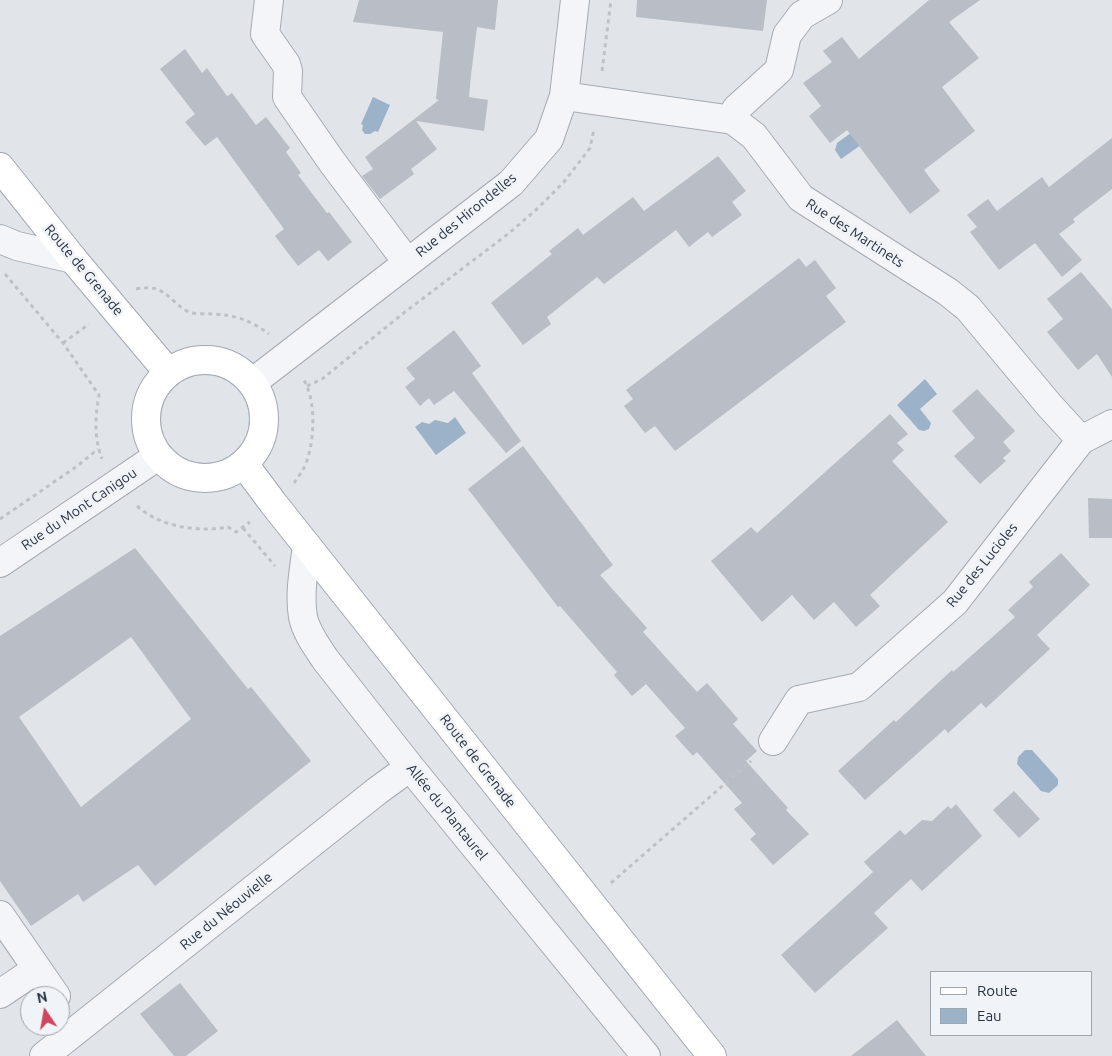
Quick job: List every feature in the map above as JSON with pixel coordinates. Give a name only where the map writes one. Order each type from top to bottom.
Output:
[{"type":"main road","name":"Route de Grenade","points":[[0,167],[73,259],[168,372]]},
{"type":"main road","points":[[201,359],[220,362],[238,369],[253,382],[263,402],[265,425],[259,446],[244,464],[223,476],[200,479],[176,471],[158,456],[149,440],[146,423],[147,405],[154,388],[168,372],[182,364],[201,359]]},
{"type":"main road","name":"Route de Grenade","points":[[244,464],[712,1056]]},
{"type":"street","name":"Rue des Hirondelles","points":[[269,0],[266,34],[286,64],[288,71],[287,98],[407,262]]},
{"type":"street","name":"Rue des Hirondelles","points":[[253,382],[511,183],[549,139],[564,96],[575,0]]},
{"type":"street","points":[[733,120],[736,109],[778,70],[787,36],[802,15],[828,0]]},
{"type":"street","name":"Rue des Martinets","points":[[564,96],[733,120],[754,136],[801,198],[948,292],[968,308],[1049,405],[1081,440]]},
{"type":"street","points":[[0,239],[17,246],[73,259]]},
{"type":"street","name":"Rue des Lucioles","points":[[773,741],[799,700],[860,687],[955,602],[1081,440],[1112,424]]},
{"type":"street","name":"Rue du Mont Canigou","points":[[0,563],[158,456]]},
{"type":"street","name":"Allée du Plantaurel","points":[[307,546],[302,578],[304,618],[315,643],[325,659],[410,767],[646,1056]]},
{"type":"street","name":"Rue du Néouvielle","points":[[44,1056],[377,790],[410,767]]},
{"type":"street","points":[[0,915],[49,986]]},
{"type":"street","points":[[0,994],[37,969]]},
{"type":"street","points":[[70,1015],[79,1028]]},
{"type":"path","points":[[601,78],[611,0]]},
{"type":"path","points":[[308,386],[322,379],[405,312],[508,234],[537,209],[564,182],[590,148],[596,122]]},
{"type":"path","points":[[3,267],[6,276],[63,343],[99,395],[95,417],[98,449],[104,464]]},
{"type":"path","points":[[129,292],[133,289],[149,286],[162,291],[190,313],[231,315],[255,324],[271,336]]},
{"type":"path","points":[[63,343],[94,320]]},
{"type":"path","points":[[293,484],[304,469],[312,436],[313,407],[308,386],[304,379]]},
{"type":"path","points":[[0,519],[76,467],[98,449]]},
{"type":"path","points":[[131,501],[158,520],[182,527],[214,530],[228,527],[236,532],[243,528],[280,572]]},
{"type":"path","points":[[611,883],[773,741]]},
{"type":"water","points":[[373,97],[390,105],[378,132],[365,134],[361,124]]},
{"type":"water","points":[[866,122],[875,135],[841,159],[835,150],[837,143]]},
{"type":"water","points":[[925,379],[937,394],[920,409],[931,423],[929,429],[924,431],[919,430],[897,405]]},
{"type":"water","points":[[455,417],[466,433],[436,455],[415,427],[422,422],[429,424],[435,420],[448,423]]},
{"type":"water","points":[[1025,750],[1032,750],[1058,779],[1058,785],[1049,793],[1041,791],[1017,764],[1018,757]]},
{"type":"building","points":[[359,0],[498,0],[495,30],[477,27],[471,75],[469,97],[488,100],[484,131],[416,121],[437,149],[411,169],[414,174],[380,199],[362,176],[373,169],[365,157],[439,100],[436,99],[443,32],[353,22]]},
{"type":"building","points":[[637,0],[767,0],[763,31],[636,17]]},
{"type":"building","points":[[929,0],[980,0],[949,22],[979,58],[942,87],[975,131],[924,170],[940,191],[910,214],[847,130],[830,143],[809,116],[821,106],[803,83],[832,62],[823,51],[842,37],[859,59]]},
{"type":"building","points":[[185,49],[202,73],[207,68],[227,96],[232,93],[256,125],[266,117],[290,148],[286,152],[301,173],[298,175],[352,242],[328,261],[319,250],[298,266],[275,236],[284,229],[217,137],[205,146],[185,122],[195,114],[160,69]]},
{"type":"building","points":[[1112,138],[1112,189],[1073,219],[1075,222],[1059,234],[1082,260],[1062,277],[1035,243],[999,270],[970,232],[977,227],[967,215],[988,199],[997,211],[1042,177],[1049,187]]},
{"type":"building","points":[[718,156],[746,191],[732,202],[742,215],[712,237],[708,232],[689,247],[676,230],[604,284],[597,277],[547,317],[551,324],[523,345],[491,303],[552,254],[549,251],[578,228],[583,235],[633,197],[644,211]]},
{"type":"building","points":[[799,258],[806,267],[815,260],[836,288],[826,296],[846,322],[675,451],[655,426],[645,433],[624,406],[633,399],[626,390]]},
{"type":"building","points":[[1081,272],[1112,309],[1112,377],[1097,354],[1078,370],[1047,332],[1063,319],[1047,299]]},
{"type":"building","points":[[454,330],[481,366],[472,373],[521,441],[506,453],[454,391],[434,405],[429,398],[420,406],[405,387],[415,379],[406,368]]},
{"type":"building","points":[[977,389],[1015,431],[1003,442],[1011,451],[1003,458],[1006,461],[980,484],[954,456],[975,438],[952,411]]},
{"type":"building","points":[[890,414],[908,434],[897,443],[904,450],[892,461],[948,522],[870,595],[880,606],[856,627],[834,602],[814,620],[792,595],[762,622],[711,561],[751,527],[757,533]]},
{"type":"building","points":[[523,446],[613,565],[600,575],[647,628],[643,632],[697,692],[707,683],[738,719],[733,724],[757,751],[746,761],[788,808],[786,810],[809,834],[773,865],[750,839],[756,834],[734,809],[742,803],[697,752],[693,756],[675,736],[685,728],[646,684],[632,696],[614,675],[617,672],[560,606],[558,607],[468,489]]},
{"type":"building","points":[[1088,498],[1112,499],[1112,538],[1089,538]]},
{"type":"building","points":[[135,548],[248,689],[251,687],[311,761],[155,886],[138,865],[83,902],[78,894],[31,926],[0,881],[0,636]],"holes":[[[131,637],[191,719],[81,807],[19,717]]]},
{"type":"building","points":[[1061,553],[1090,585],[1037,635],[1050,649],[986,708],[981,703],[948,733],[945,729],[865,800],[838,771],[894,720],[896,722],[952,670],[953,672],[1015,617],[1008,610],[1033,587],[1029,582]]},
{"type":"building","points":[[1014,791],[1040,819],[1019,838],[993,810]]},
{"type":"building","points":[[956,804],[982,836],[922,891],[911,879],[874,913],[888,928],[815,993],[781,955],[873,872],[864,862],[900,830],[905,835],[922,820],[932,821],[948,806],[951,809]]},
{"type":"building","points":[[180,983],[218,1031],[186,1056],[174,1056],[140,1014]]},
{"type":"building","points":[[897,1020],[926,1056],[851,1056]]}]
